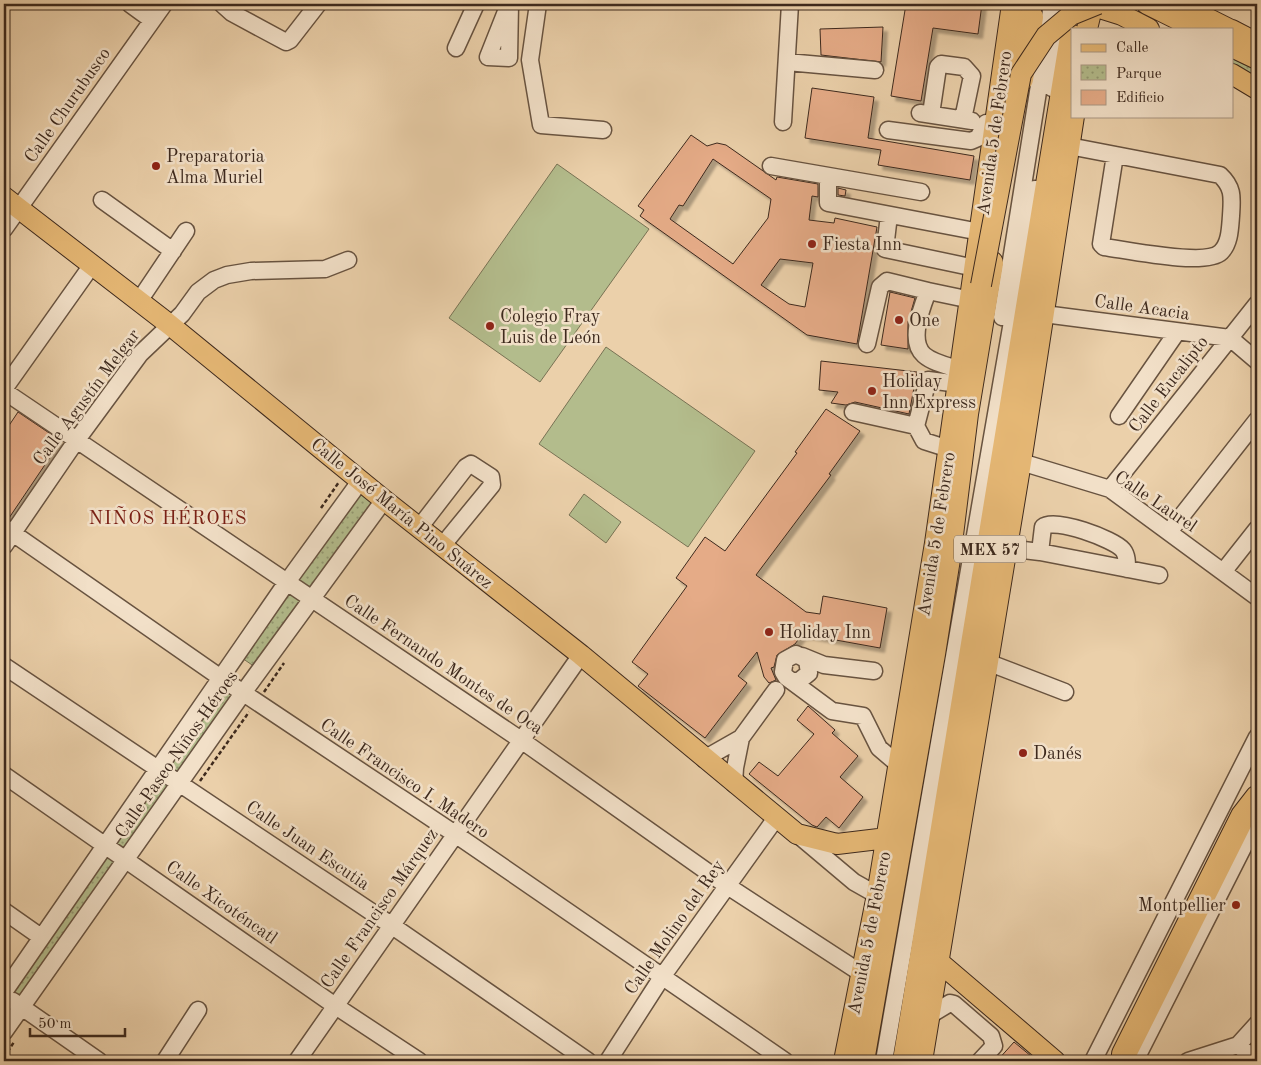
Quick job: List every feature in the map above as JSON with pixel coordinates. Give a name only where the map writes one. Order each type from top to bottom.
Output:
[{"type":"highway","name":"Avenida 5 de Febrero","points":[[862,1061],[948,559],[1021,10]]},
{"type":"highway","name":"MEX 57","points":[[905,1061],[978,668],[986,573],[1071,67]]},
{"type":"highway","points":[[986,573],[1020,468]]},
{"type":"highway","points":[[942,499],[948,559]]},
{"type":"highway","points":[[908,708],[933,654]]},
{"type":"highway","points":[[972,755],[978,668]]},
{"type":"highway","points":[[1129,1058],[1243,816],[1257,798]]},
{"type":"main road","points":[[1079,28],[1093,4]]},
{"type":"main road","points":[[976,284],[1021,74],[1046,36],[1070,15],[1093,4],[1122,15],[1147,28]]},
{"type":"main road","points":[[1147,4],[1195,28]]},
{"type":"main road","points":[[1179,4],[1227,28]]},
{"type":"main road","name":"Avenida 5 de Febrero","points":[[844,1061],[887,838],[976,284],[991,124],[1021,10]]},
{"type":"main road","points":[[1234,32],[1257,43]]},
{"type":"main road","points":[[1234,48],[1257,59]]},
{"type":"main road","points":[[1234,75],[1257,88]]},
{"type":"main road","points":[[978,668],[1006,548],[1020,468],[1074,118]]},
{"type":"main road","name":"Calle José María Pino Suárez","points":[[11,203],[170,325],[384,500],[581,655],[734,784],[797,834],[837,844],[861,843],[887,838]]},
{"type":"main road","points":[[922,1061],[972,755]]},
{"type":"main road","points":[[851,1061],[881,900],[887,838]]},
{"type":"main road","points":[[939,962],[1056,1061]]},
{"type":"street","points":[[130,4],[152,20]]},
{"type":"street","name":"Calle Churubusco","points":[[4,229],[11,203],[164,4]]},
{"type":"street","points":[[222,4],[232,12],[286,42],[290,40],[318,4]]},
{"type":"street","points":[[456,48],[476,4]]},
{"type":"street","points":[[538,4],[530,60],[541,125],[603,130]]},
{"type":"street","points":[[783,122],[790,4]]},
{"type":"street","points":[[876,1061],[940,694],[1052,4]]},
{"type":"street","points":[[884,1061],[1049,111],[1065,4]]},
{"type":"street","points":[[787,62],[875,70]]},
{"type":"street","points":[[963,119],[972,76],[969,70],[964,67],[941,64],[938,67],[926,114],[991,124]]},
{"type":"street","points":[[888,130],[971,141],[978,138],[991,124]]},
{"type":"street","points":[[1069,146],[1220,175],[1224,178],[1232,192],[1228,243],[1220,253],[1209,259],[1192,259],[1104,247],[1101,244],[1115,155]]},
{"type":"street","points":[[771,166],[921,192]]},
{"type":"street","points":[[828,177],[828,203],[980,232]]},
{"type":"street","points":[[102,200],[173,251]]},
{"type":"street","points":[[889,215],[885,249],[976,284]]},
{"type":"street","points":[[139,301],[186,231]]},
{"type":"street","name":"Calle Agustín Melgar","points":[[7,535],[140,354],[182,314],[198,292],[214,280],[227,275],[251,271],[325,269],[348,260]]},
{"type":"street","points":[[4,390],[92,265]]},
{"type":"street","points":[[867,344],[880,287],[883,283],[887,281],[928,291],[976,284]]},
{"type":"street","points":[[928,291],[920,312],[916,339],[920,352],[929,359],[961,371]]},
{"type":"street","name":"Calle Eucalipto","points":[[1110,489],[1257,304]]},
{"type":"street","name":"Calle Acacia","points":[[1044,314],[1230,338]]},
{"type":"street","points":[[1120,416],[1177,332]]},
{"type":"street","points":[[1230,338],[1257,361]]},
{"type":"street","points":[[949,450],[924,441],[916,426],[928,380],[961,371]]},
{"type":"street","name":"Calle Fernando Montes de Oca","points":[[4,390],[76,441],[522,740],[726,885],[861,973]]},
{"type":"street","points":[[854,412],[916,426]]},
{"type":"street","points":[[1169,532],[1257,420]]},
{"type":"street","points":[[419,528],[470,464],[491,477],[492,485],[442,546]]},
{"type":"street","name":"Calle Laurel","points":[[1020,468],[1110,489],[1257,597]]},
{"type":"street","name":"Calle Paseo Niños Héroes","points":[[4,993],[287,582],[360,480]]},
{"type":"street","name":"Calle Paseo Niños Héroes","points":[[4,1032],[243,693],[384,500]]},
{"type":"street","points":[[1040,552],[1043,528],[1052,523],[1081,529],[1122,549],[1127,557],[1127,569]]},
{"type":"street","points":[[1223,572],[1257,530]]},
{"type":"street","name":"Calle Francisco I. Madero","points":[[7,535],[455,834],[785,1061]]},
{"type":"street","points":[[1006,548],[1040,552],[1160,575]]},
{"type":"street","points":[[704,759],[741,738],[784,683],[782,666],[785,660],[796,654],[824,665],[874,672]]},
{"type":"street","name":"Calle Francisco Márquez","points":[[297,1061],[334,1005],[581,655]]},
{"type":"street","name":"Calle Juan Escutia","points":[[4,666],[391,925],[588,1061]]},
{"type":"street","points":[[978,668],[1065,692]]},
{"type":"street","points":[[784,683],[832,711],[863,716],[879,748],[899,765]]},
{"type":"street","points":[[1094,1061],[1257,737]]},
{"type":"street","points":[[734,784],[734,768],[741,738]]},
{"type":"street","name":"Calle Xicoténcatl","points":[[4,775],[334,1005],[419,1061]]},
{"type":"street","name":"Calle Molino del Rey","points":[[608,1061],[662,977],[726,885],[776,818]]},
{"type":"street","points":[[1129,1058],[1257,820]]},
{"type":"street","name":"Calle José María Pino Suárez","points":[[797,834],[854,882],[877,895]]},
{"type":"street","points":[[4,911],[41,937]]},
{"type":"street","points":[[4,993],[21,1008],[99,1061]]},
{"type":"street","points":[[930,1015],[950,1003],[954,1004],[991,1036],[994,1046],[980,1061]]},
{"type":"street","points":[[165,1061],[198,1010]]},
{"type":"street","points":[[1188,1061],[1238,1044],[1257,1024]]},
{"type":"street","points":[[1238,1044],[1257,1061]]},
{"type":"green space","points":[[1234,41],[1257,53],[1257,77],[1234,65]]},
{"type":"green space","points":[[557,164],[649,229],[540,382],[449,318]]},
{"type":"green space","points":[[606,347],[755,451],[688,547],[539,444]]},
{"type":"green space","points":[[354,485],[373,501],[255,667],[242,658]]},
{"type":"green space","points":[[584,494],[621,522],[606,543],[569,515]]},
{"type":"green space","points":[[221,678],[243,693],[4,1032],[4,992]]},
{"type":"building","points":[[906,4],[982,4],[978,34],[933,28],[921,101],[891,96]]},
{"type":"building","points":[[883,27],[881,62],[821,55],[820,29]]},
{"type":"building","points":[[812,88],[874,97],[868,138],[974,156],[970,180],[878,165],[881,150],[805,138]]},
{"type":"building","name":"Fiesta Inn","points":[[691,135],[707,146],[717,143],[726,145],[776,180],[777,177],[818,184],[818,197],[812,196],[809,220],[834,223],[835,218],[877,227],[857,344],[807,335],[640,216],[644,210],[638,206]],"holes":[[[713,159],[771,199],[768,218],[733,264],[670,219],[679,205],[683,206]],[[780,259],[813,263],[805,307],[789,304],[761,285]]]},
{"type":"building","points":[[838,188],[846,190],[845,196],[838,195]]},
{"type":"building","name":"One","points":[[890,292],[915,298],[908,322],[908,349],[881,345]]},
{"type":"building","name":"Holiday Inn Express","points":[[821,361],[917,372],[909,414],[855,402],[846,405],[831,403],[838,392],[819,390]]},
{"type":"building","points":[[826,409],[860,431],[829,474],[831,475],[756,575],[806,612],[820,614],[823,596],[887,608],[880,648],[808,635],[801,636],[795,644],[777,655],[774,667],[771,668],[776,680],[769,683],[764,677],[757,652],[738,676],[747,683],[705,738],[638,686],[648,674],[632,662],[687,586],[676,578],[705,537],[725,551],[797,453],[795,452]]},
{"type":"building","points":[[18,412],[61,441],[9,518],[4,517],[4,433]]},
{"type":"building","points":[[808,706],[835,730],[832,733],[858,756],[840,777],[863,797],[839,828],[826,817],[817,827],[812,825],[749,774],[759,762],[778,776],[814,734],[797,720]]},
{"type":"building","points":[[1014,1042],[1037,1061],[997,1061]]},
{"type":"place","name":"Preparatoria Alma Muriel","points":[[156,166]]},
{"type":"place","name":"Fiesta Inn","points":[[812,244]]},
{"type":"place","name":"One","points":[[899,320]]},
{"type":"place","name":"Colegio Fray Luis de León","points":[[490,326]]},
{"type":"place","name":"Holiday Inn Express","points":[[872,391]]},
{"type":"place","name":"Holiday Inn","points":[[769,632]]},
{"type":"place","name":"Danés","points":[[1023,753]]},
{"type":"place","name":"Montpellier","points":[[1236,905]]},
{"type":"district","name":"NIÑOS HÉROES","points":[[168,517]]}]
